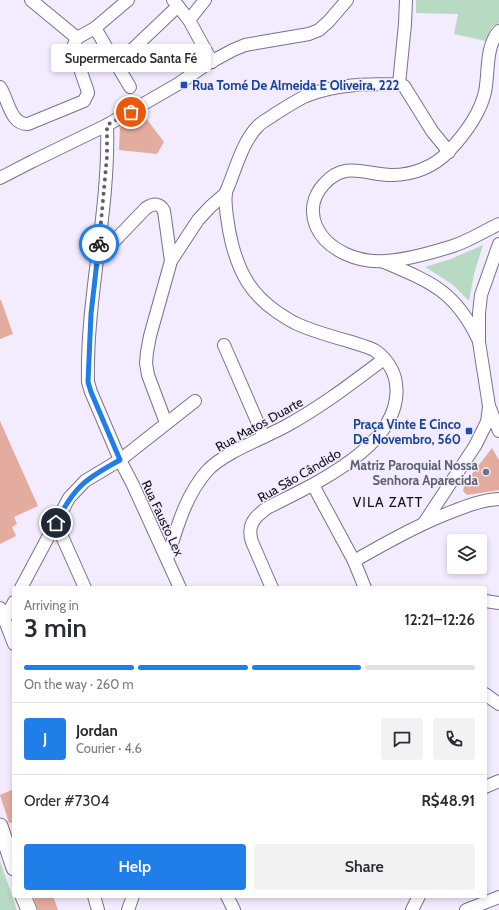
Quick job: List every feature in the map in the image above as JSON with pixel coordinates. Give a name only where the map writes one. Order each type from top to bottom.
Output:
[{"type":"main road","points":[[0,826],[12,862]]},
{"type":"main road","points":[[24,898],[29,910]]},
{"type":"street","points":[[31,0],[77,38]]},
{"type":"street","points":[[0,87],[14,117],[18,122],[23,124],[34,122],[84,101],[88,94],[87,89],[73,47],[77,38],[95,28],[128,0]]},
{"type":"street","points":[[189,20],[206,0]]},
{"type":"street","points":[[0,178],[107,125],[233,50],[245,45],[309,34],[319,30],[347,0]]},
{"type":"street","points":[[406,0],[398,84],[404,86],[432,130],[449,152]]},
{"type":"street","points":[[116,65],[175,3],[189,20],[212,62]]},
{"type":"street","points":[[95,28],[130,87]]},
{"type":"street","points":[[499,31],[491,48],[485,91],[482,101],[470,124],[449,152],[440,160],[431,165],[418,171],[405,174],[391,175],[354,169],[347,170],[329,179],[323,185],[314,201],[313,216],[318,229],[329,244],[338,250],[363,259],[383,261],[412,257],[454,246],[499,224]]},
{"type":"street","name":"Rua São Cândido","points":[[271,586],[252,542],[250,534],[251,524],[260,513],[267,508],[313,485],[350,462],[371,444],[386,426],[392,413],[396,389],[392,371],[388,364],[373,350],[293,322],[263,302],[249,286],[237,262],[230,235],[226,193],[252,133],[259,125],[288,106],[304,97],[322,90],[345,86],[398,84]]},
{"type":"street","name":"Rua Fausto Lex","points":[[107,125],[107,156],[98,258],[91,314],[88,382],[120,460],[179,586]]},
{"type":"street","points":[[166,423],[154,391],[146,363],[150,336],[171,261],[198,220],[226,193]]},
{"type":"street","points":[[98,258],[146,208],[155,204],[164,211],[171,261]]},
{"type":"street","points":[[499,244],[481,295],[479,313],[479,342],[489,406],[499,431]]},
{"type":"street","points":[[383,261],[413,274],[449,296],[465,315],[479,342]]},
{"type":"street","points":[[224,345],[264,437]]},
{"type":"street","name":"Rua Matos Duarte","points":[[167,559],[183,509],[196,485],[208,470],[222,459],[309,412],[352,384],[384,359]]},
{"type":"street","points":[[22,586],[69,498],[76,489],[94,475],[120,460],[195,401]]},
{"type":"street","points":[[424,523],[475,446],[487,422],[489,406]]},
{"type":"street","points":[[313,485],[354,561],[364,586]]},
{"type":"street","points":[[354,561],[424,523],[486,499],[499,499]]},
{"type":"street","points":[[56,523],[84,586]]},
{"type":"street","points":[[487,601],[499,603]]},
{"type":"street","points":[[12,604],[2,614],[12,639]]},
{"type":"street","points":[[487,695],[499,704]]},
{"type":"street","points":[[487,786],[499,781]]},
{"type":"street","points":[[466,910],[499,897]]},
{"type":"street","points":[[95,898],[98,910]]},
{"type":"street","points":[[128,910],[131,898]]},
{"type":"street","points":[[228,898],[234,910]]},
{"type":"street","points":[[412,910],[418,898]]},
{"type":"green space","points":[[416,0],[499,0],[499,23],[492,27],[486,41],[454,34],[458,14],[416,13]]},
{"type":"green space","points":[[483,245],[474,274],[469,301],[452,284],[425,267],[451,259]]},
{"type":"green space","points":[[0,861],[17,910],[0,910]]},
{"type":"building","points":[[142,113],[164,142],[157,154],[119,150],[120,126]]},
{"type":"building","points":[[0,300],[13,334],[0,339]]},
{"type":"building","points":[[0,421],[38,506],[14,517],[17,524],[12,527],[16,536],[0,544]]},
{"type":"building","name":"Matriz Paroquial Nossa Senhora Aparecida","points":[[492,448],[499,460],[499,490],[467,495],[463,491],[465,483]]},
{"type":"building","points":[[12,790],[12,822],[9,823],[0,795]]},
{"type":"building","points":[[34,898],[54,898],[58,910],[38,910]]},
{"type":"way so far","points":[[99,244],[107,156],[107,125],[131,112]]},
{"type":"place","name":"Rua Tomé De Almeida E Oliveira, 222","points":[[184,85]]},
{"type":"place","name":"Supermercado Santa Fé","points":[[131,112]]},
{"type":"place","name":"Praça Vinte E Cinco De Novembro, 560","points":[[469,431]]},
{"type":"place","name":"Matriz Paroquial Nossa Senhora Aparecida","points":[[486,472]]},
{"type":"district","name":"VILA ZATT","points":[[388,502]]},
{"type":"route","points":[[56,523],[69,498],[76,489],[94,475],[120,460],[88,382],[91,314],[99,244]]}]
